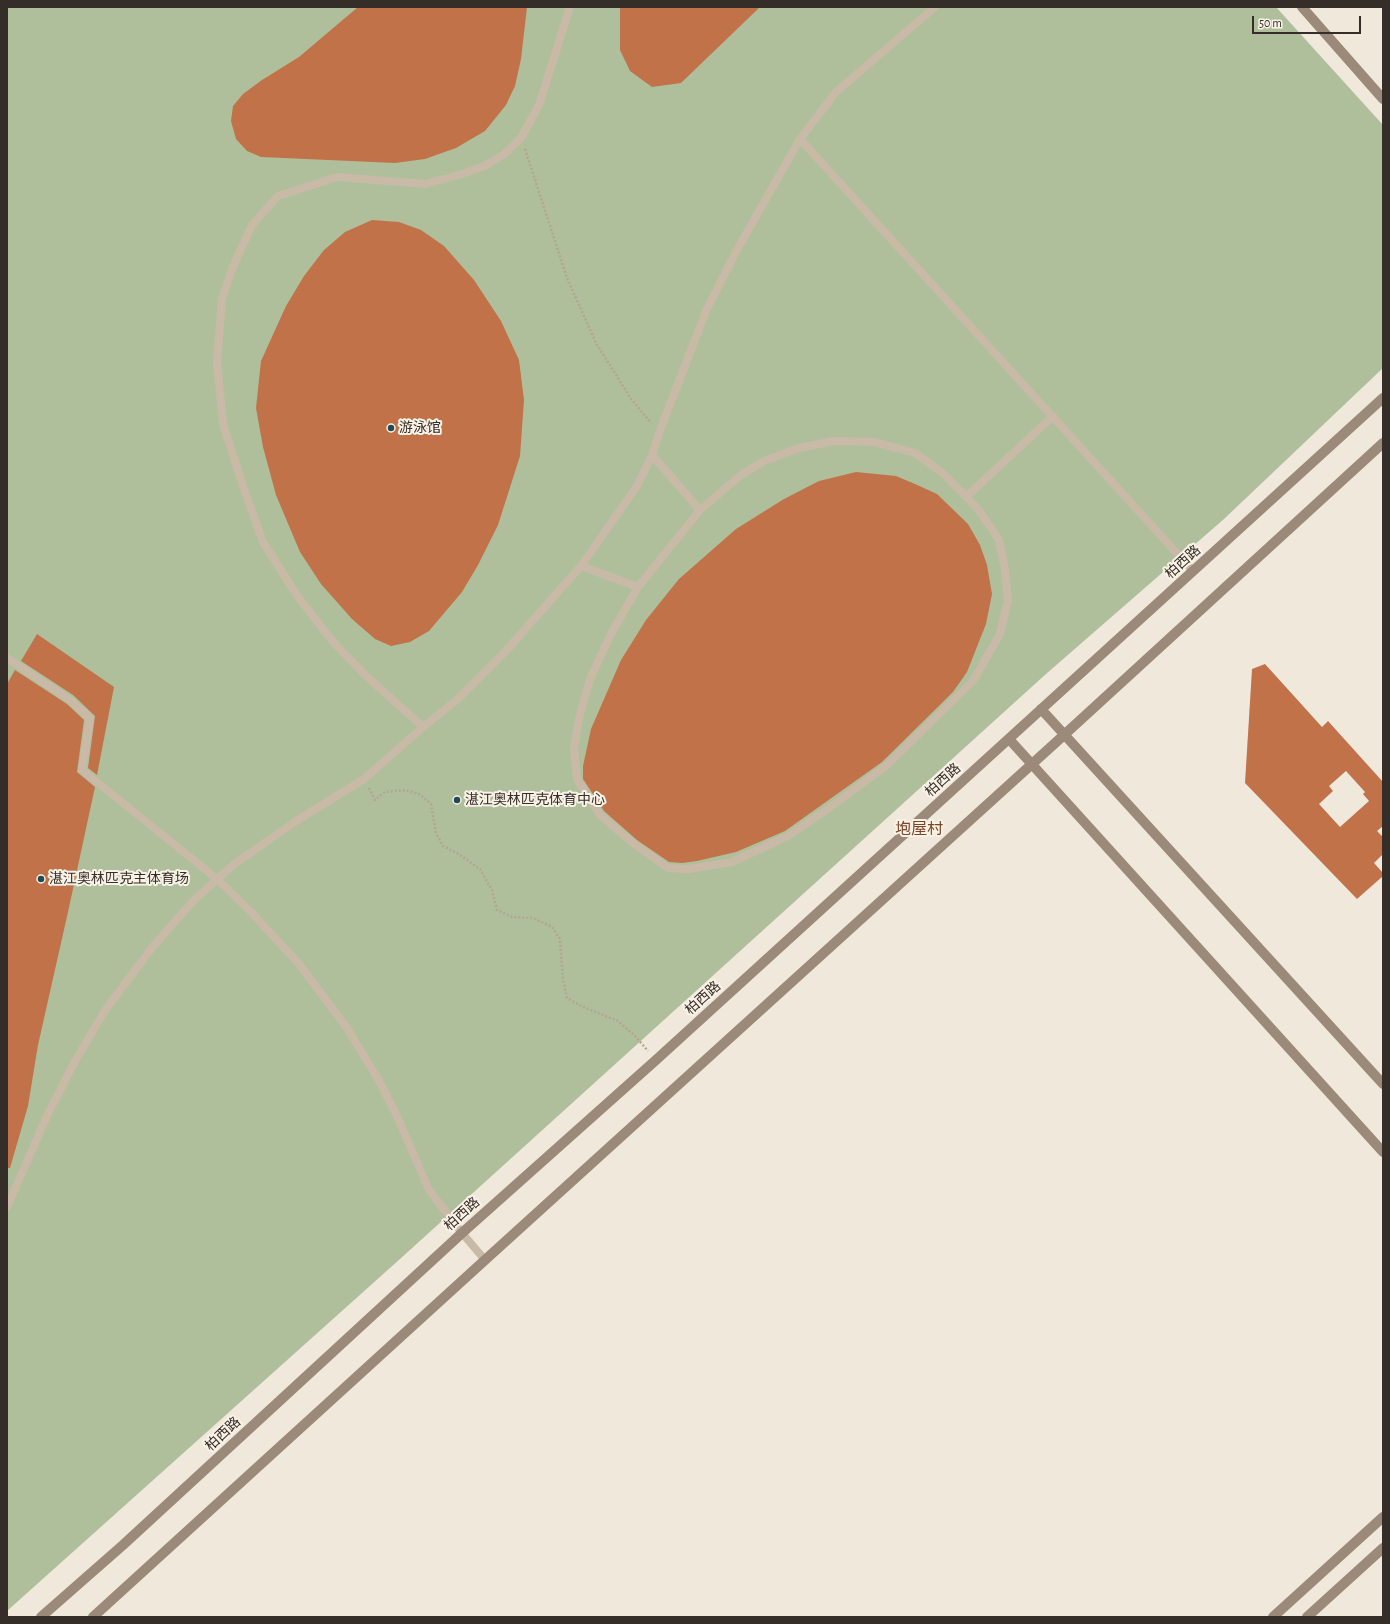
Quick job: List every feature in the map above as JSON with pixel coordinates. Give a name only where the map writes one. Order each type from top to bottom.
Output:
[{"type":"main road","points":[[1302,7],[1383,99]]},
{"type":"main road","name":"柏西路","points":[[41,1617],[128,1540],[462,1234],[656,1060],[1383,398]]},
{"type":"main road","points":[[93,1617],[1064,735],[1383,443]]},
{"type":"main road","points":[[1041,709],[1383,1084]]},
{"type":"main road","points":[[1009,739],[1383,1152]]},
{"type":"main road","points":[[1273,1617],[1383,1517]]},
{"type":"main road","points":[[1307,1617],[1383,1548]]},
{"type":"lane","points":[[423,726],[364,674],[334,643],[298,597],[263,542],[223,424],[217,362],[222,299],[232,269],[252,225],[278,196],[337,177],[426,184],[484,166],[503,155],[521,138],[539,105],[570,7]]},
{"type":"lane","points":[[7,1207],[47,1116],[75,1061],[106,1009],[151,949],[192,902],[233,865],[296,821],[364,779],[423,726],[458,699],[504,653],[581,566],[637,486],[652,455],[706,311],[737,250],[800,139],[836,92],[935,7]]},
{"type":"lane","points":[[800,139],[1193,571]]},
{"type":"lane","points":[[966,497],[1053,416]]},
{"type":"lane","points":[[834,441],[874,442],[915,453],[944,474],[978,509],[999,540],[1008,600],[1000,634],[973,681],[886,766],[788,836],[732,862],[689,869],[668,868],[634,844],[600,815],[577,779],[574,749],[579,718],[590,679],[611,634],[638,587],[700,510],[741,474],[764,461],[799,448],[834,441]]},
{"type":"lane","points":[[652,455],[700,510]]},
{"type":"lane","points":[[581,566],[638,587]]},
{"type":"lane","points":[[7,658],[70,700],[90,718],[82,770],[217,879],[251,912],[299,964],[346,1028],[378,1079],[396,1114],[429,1190],[462,1234],[485,1260]]},
{"type":"path","points":[[521,138],[567,278],[596,343],[631,400],[659,433]]},
{"type":"path","points":[[364,779],[375,800],[385,792],[405,790],[419,794],[431,804],[436,833],[443,846],[457,853],[480,869],[492,890],[497,910],[512,917],[533,918],[552,927],[560,939],[563,979],[567,998],[583,1007],[618,1021],[636,1037],[656,1060]]},
{"type":"green space","name":"湛江奥林匹克体育中心","points":[[7,7],[1276,7],[1383,125],[1383,368],[1224,519],[1046,674],[400,1259],[7,1611]]},
{"type":"building","points":[[358,7],[527,7],[521,59],[515,86],[506,105],[485,131],[456,148],[425,159],[395,163],[261,157],[247,151],[236,139],[231,121],[233,106],[243,94],[262,80],[299,57]]},
{"type":"building","points":[[620,7],[760,7],[681,83],[652,87],[630,71],[620,50]]},
{"type":"building","name":"游泳馆","points":[[372,220],[399,222],[421,230],[444,246],[474,280],[501,321],[519,360],[524,400],[520,456],[498,525],[478,565],[462,592],[429,631],[410,642],[391,646],[375,639],[352,619],[321,584],[300,552],[276,495],[263,447],[256,408],[261,361],[286,306],[304,276],[324,250],[345,232]]},
{"type":"building","points":[[856,472],[896,476],[937,494],[968,524],[980,545],[987,565],[992,594],[986,624],[967,672],[953,692],[882,762],[785,831],[736,852],[697,861],[682,863],[669,862],[637,840],[604,811],[583,779],[583,766],[591,729],[621,660],[646,620],[679,579],[736,529],[784,499],[819,481]]},
{"type":"building","points":[[37,634],[114,687],[97,775],[88,768],[95,716],[73,695],[21,661]]},
{"type":"building","points":[[1265,664],[1322,727],[1328,721],[1383,782],[1383,826],[1377,831],[1383,837],[1383,854],[1374,863],[1383,873],[1383,876],[1357,899],[1245,783],[1252,669]],"holes":[[[1346,771],[1365,792],[1363,794],[1369,801],[1340,827],[1319,804],[1333,791],[1329,786]]]},
{"type":"building","name":"湛江奥林匹克主体育场","points":[[15,670],[67,704],[84,720],[77,772],[95,787],[38,1045],[28,1106],[10,1168],[7,1168],[7,684]]},
{"type":"place","name":"游泳馆","points":[[391,428]]},
{"type":"place","name":"湛江奥林匹克体育中心","points":[[457,800]]},
{"type":"place","name":"湛江奥林匹克主体育场","points":[[41,879]]},
{"type":"district","name":"垉屋村","points":[[919,829]]}]
